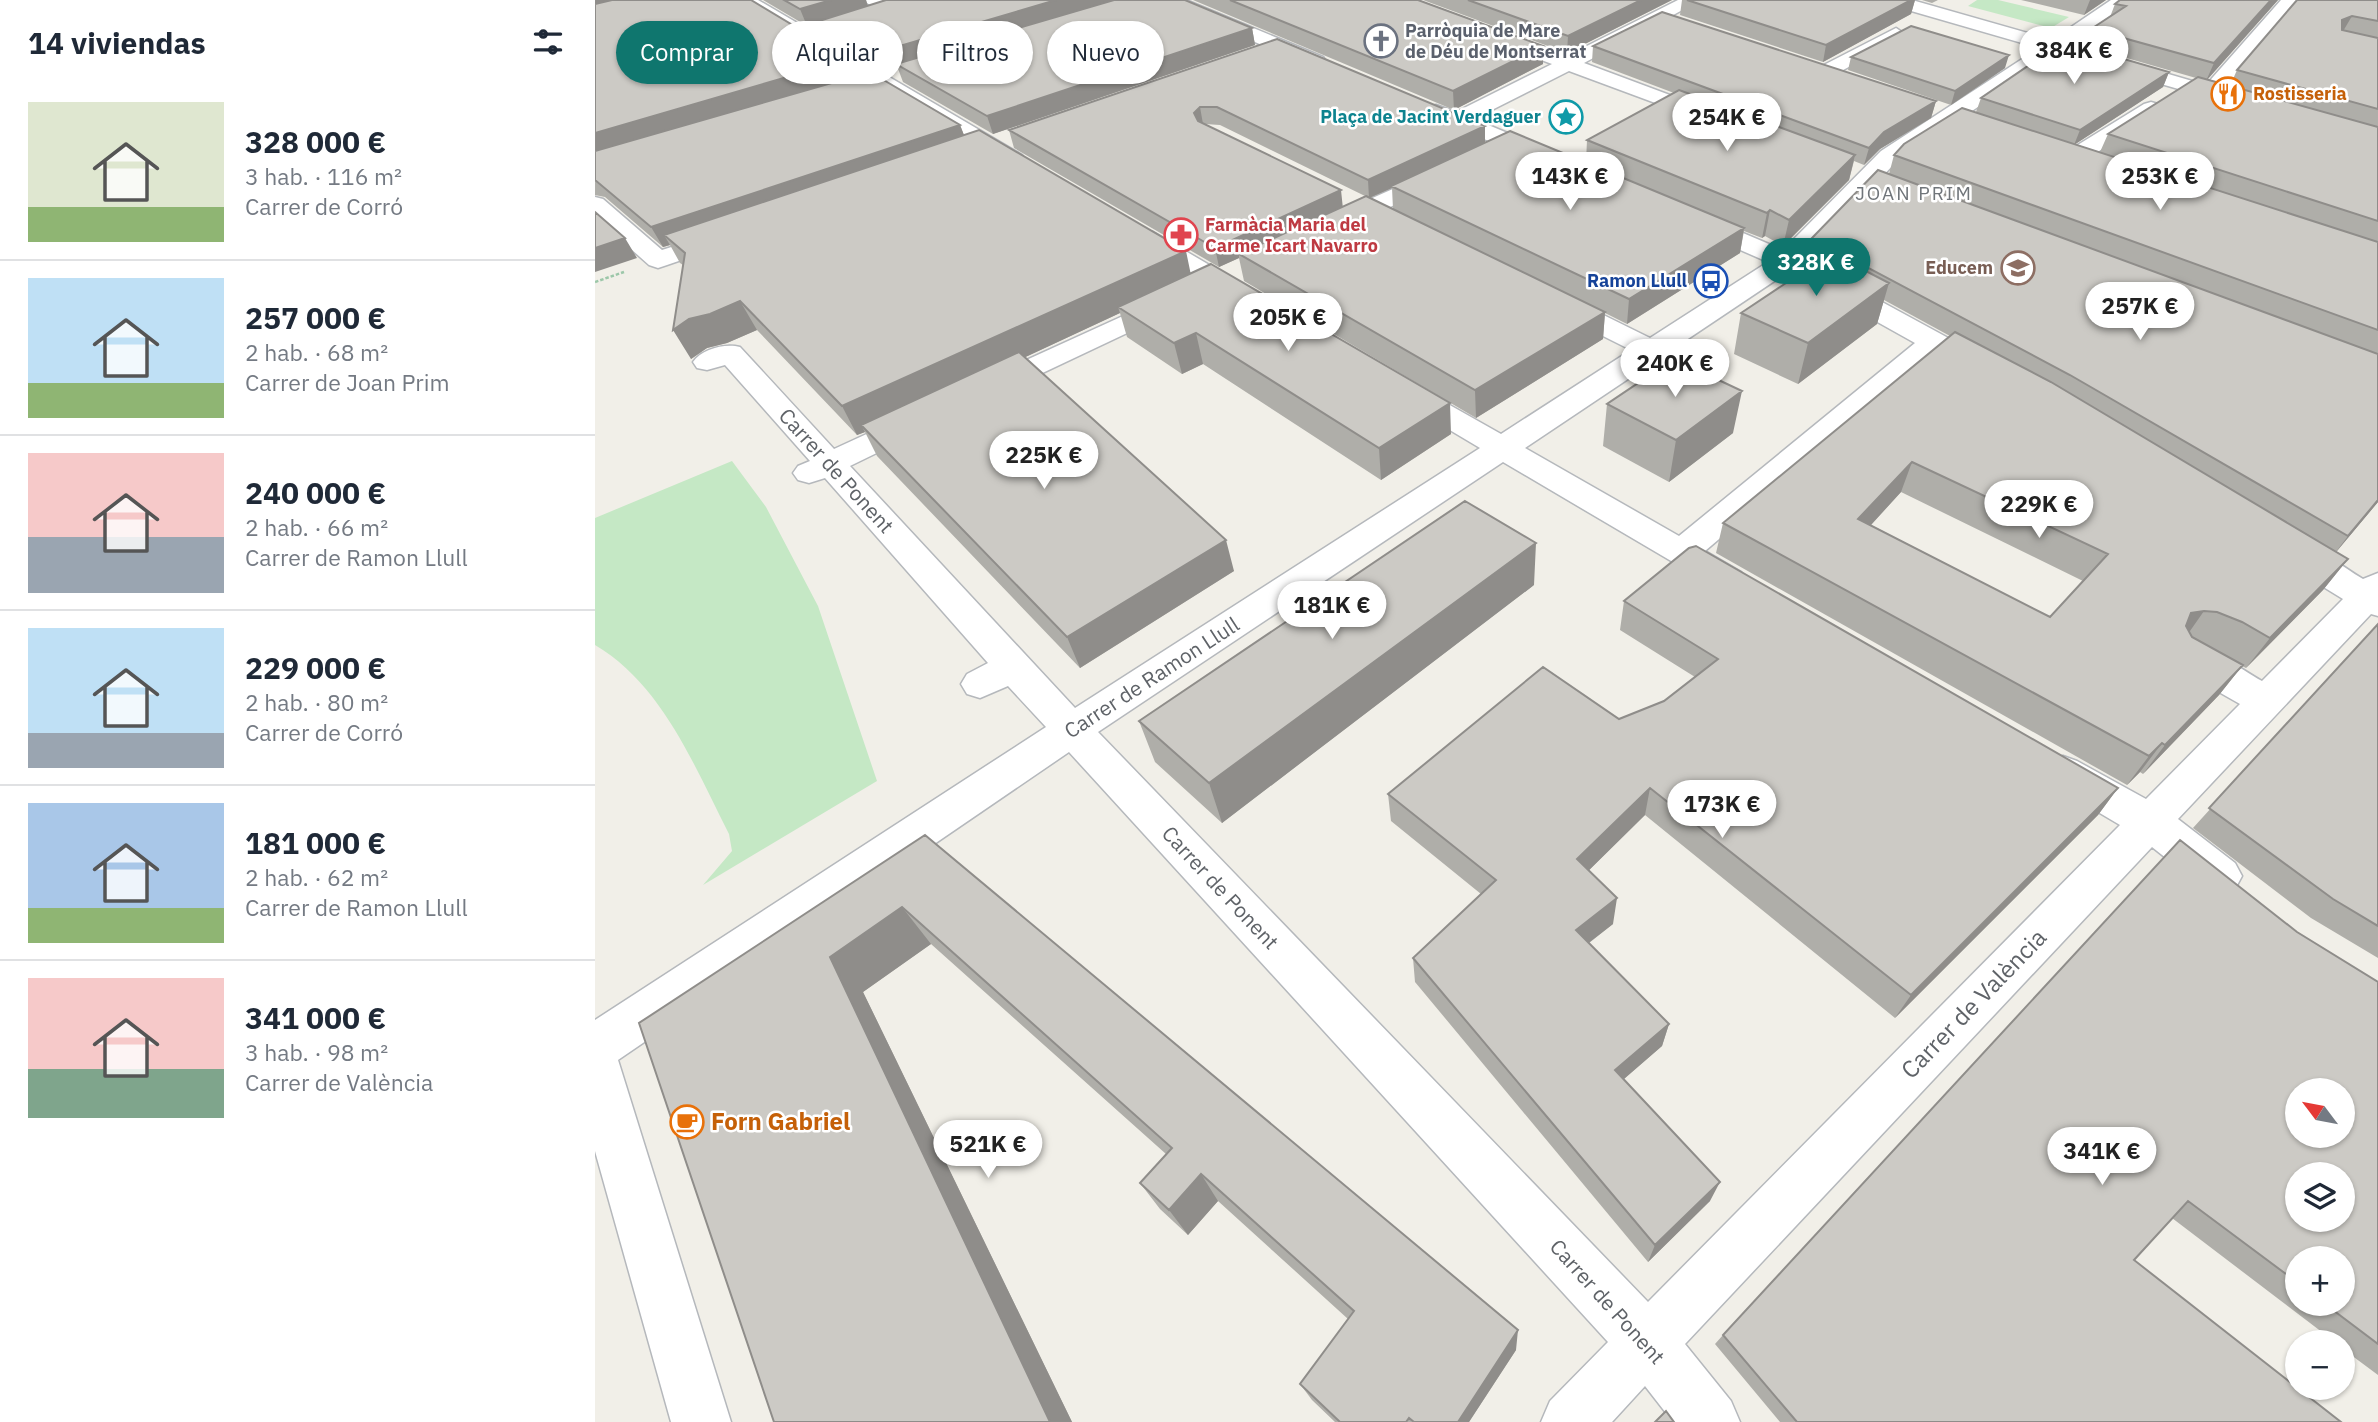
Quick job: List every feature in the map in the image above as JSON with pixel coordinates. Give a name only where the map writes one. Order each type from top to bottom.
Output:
[{"type":"street","points":[[745,0],[798,21]]},
{"type":"street","points":[[850,21],[889,9],[872,0]]},
{"type":"street","points":[[1171,0],[1330,67]]},
{"type":"street","points":[[1399,0],[1419,5],[1472,34],[1569,63],[1725,123]]},
{"type":"street","points":[[1457,120],[1692,0]]},
{"type":"street","points":[[1893,0],[2249,103]]},
{"type":"street","points":[[1849,81],[1817,71],[1899,38],[1958,0]]},
{"type":"street","name":"Carrer de Ramon Llull","points":[[595,1047],[1787,261],[1889,156],[1953,116],[2123,0]]},
{"type":"street","points":[[2211,92],[2291,0]]},
{"type":"street","points":[[1658,18],[1683,26]]},
{"type":"street","points":[[1253,55],[1279,46]]},
{"type":"street","points":[[852,87],[863,84]]},
{"type":"street","points":[[885,84],[1037,174]]},
{"type":"street","points":[[2076,156],[2186,85]]},
{"type":"street","points":[[1419,104],[1565,165]]},
{"type":"street","points":[[1927,107],[1984,126]]},
{"type":"street","points":[[964,154],[1016,136]]},
{"type":"street","points":[[1486,154],[1510,143]]},
{"type":"street","points":[[2050,147],[2102,164]]},
{"type":"street","points":[[1317,232],[1463,164]]},
{"type":"street","points":[[1344,197],[1393,221]]},
{"type":"street","points":[[595,204],[658,260],[747,229]]},
{"type":"street","points":[[1675,213],[1787,261],[2014,386]]},
{"type":"street","points":[[1121,223],[1229,274],[1264,308]]},
{"type":"street","points":[[817,469],[1229,274]]},
{"type":"street","points":[[1528,288],[1651,349]]},
{"type":"street","points":[[1682,552],[1933,342]]},
{"type":"street","name":"Carrer de Ponent","points":[[719,357],[997,675],[1072,730],[1648,1344],[1710,1422]]},
{"type":"street","points":[[1382,378],[1753,594]]},
{"type":"street","points":[[2262,534],[2375,596]]},
{"type":"street","name":"Carrer de València","points":[[1571,1422],[2149,821],[2375,596]]},
{"type":"street","points":[[2185,655],[2267,701]]},
{"type":"street","points":[[2029,752],[2149,821],[2253,902]]},
{"type":"street","points":[[595,1064],[701,1422]]},
{"type":"green space","points":[[1977,0],[1998,0],[2069,17],[2051,28],[1968,6]]},
{"type":"green space","points":[[732,461],[766,507],[818,606],[877,781],[703,885],[732,851],[729,834],[690,756],[658,705],[640,682],[619,662],[595,645],[595,518]]},
{"type":"building","points":[[612,0],[751,0],[786,21],[772,21],[772,81],[595,133],[595,4]]},
{"type":"building","points":[[784,0],[831,0],[800,9]]},
{"type":"building","points":[[886,0],[1056,0],[985,21],[917,21],[917,41],[903,45],[903,21],[819,21]]},
{"type":"building","points":[[1114,0],[1185,0],[1252,28],[1164,57],[1164,21],[1047,21],[1047,84],[1083,84],[987,116],[931,84],[1033,84],[1033,24]]},
{"type":"building","points":[[1230,0],[1418,0],[1543,46],[1453,91]]},
{"type":"building","points":[[1468,0],[1641,0],[1568,36]]},
{"type":"building","points":[[1687,0],[1911,0],[1826,45]]},
{"type":"building","points":[[2120,0],[2271,0],[2214,63],[2091,29],[2126,6],[2115,4]]},
{"type":"building","points":[[2297,0],[2378,0],[2378,21],[2352,16],[2342,20],[2342,30],[2378,38],[2378,109],[2237,70]]},
{"type":"building","points":[[1662,12],[1936,101],[1884,132],[1869,148],[1593,46]]},
{"type":"building","points":[[1911,26],[2009,55],[1955,91],[1851,57]]},
{"type":"building","points":[[1277,39],[1485,126],[1368,180],[1217,107],[1200,107],[1194,113],[1198,121],[1341,190],[1215,248],[1009,130],[1144,84],[1164,84],[1164,77]]},
{"type":"building","points":[[2072,44],[2169,72],[2080,130],[1981,98],[2035,61],[2043,63]]},
{"type":"building","points":[[917,58],[917,76],[903,68],[903,62]]},
{"type":"building","points":[[2198,77],[2378,127],[2378,221],[2108,134]]},
{"type":"building","points":[[828,84],[890,84],[960,125],[651,227],[595,180],[595,151]]},
{"type":"building","points":[[1679,90],[1855,155],[1789,220],[1770,210],[1767,213],[1587,140]]},
{"type":"building","points":[[1962,108],[2378,242],[2378,330],[1894,155],[1904,144]]},
{"type":"building","points":[[979,130],[1186,251],[842,406],[740,301],[710,314],[689,319],[673,330],[685,253],[664,235]]},
{"type":"building","points":[[1510,131],[1744,228],[1629,299],[1391,186]]},
{"type":"building","points":[[1878,170],[2378,354],[2378,500],[2348,536],[2070,375],[1812,238]]},
{"type":"building","points":[[1366,196],[1605,312],[1475,390],[1239,254]]},
{"type":"building","points":[[595,212],[625,238],[595,248]]},
{"type":"building","points":[[1831,253],[1889,283],[1808,343],[1741,313]]},
{"type":"building","points":[[1211,264],[1450,403],[1379,448],[1196,333],[1174,343],[1118,307]]},
{"type":"building","points":[[1955,332],[2051,382],[2348,559],[2270,638],[2217,612],[2191,613],[2186,626],[2192,637],[2243,665],[2165,745],[2162,743],[2149,756],[1723,523]],"holes":[[[1912,462],[2108,554],[2050,617],[1858,519]]]},
{"type":"building","points":[[1019,352],[1226,540],[1067,637],[861,425]]},
{"type":"building","points":[[1674,359],[1742,391],[1676,440],[1607,404]]},
{"type":"building","points":[[1465,501],[1536,543],[1209,783],[1139,721]]},
{"type":"building","points":[[1696,546],[2118,788],[1911,995],[1650,788],[1577,859],[1617,898],[1576,930],[1669,1024],[1615,1070],[1720,1182],[1655,1245],[1413,958],[1496,880],[1388,794],[1543,667],[1619,719],[1664,701],[1718,659],[1624,601],[1689,548]]},
{"type":"building","points":[[2378,624],[2378,926],[2333,899],[2209,808]]},
{"type":"building","points":[[925,835],[1518,1330],[1458,1422],[1414,1422],[1409,1418],[1406,1422],[1340,1422],[1300,1384],[1354,1311],[1201,1174],[1169,1210],[1140,1183],[1172,1148],[902,907],[830,957],[1050,1422],[774,1422],[639,1023]]},
{"type":"building","points":[[2180,840],[2297,932],[2378,982],[2378,1344],[2341,1316],[2355,1316],[2355,1246],[2285,1246],[2285,1273],[2188,1201],[2134,1260],[2285,1378],[2285,1400],[2313,1400],[2341,1422],[1797,1422],[1723,1335]]},
{"type":"building","points":[[1666,1411],[1674,1422],[1655,1422]]},
{"type":"place","name":"Parròquia de Mare de Déu de Montserrat","points":[[1381,41]]},
{"type":"place","name":"Rostisseria","points":[[2228,94]]},
{"type":"place","name":"Plaça de Jacint Verdaguer","points":[[1566,117]]},
{"type":"place","name":"Farmàcia Maria del Carme Icart Navarro","points":[[1181,235]]},
{"type":"place","name":"Educem","points":[[2018,268]]},
{"type":"place","name":"Ramon Llull","points":[[1711,281]]},
{"type":"place","name":"Forn Gabriel","points":[[687,1122]]},
{"type":"district","name":"JOAN PRIM","points":[[1914,193]]}]
